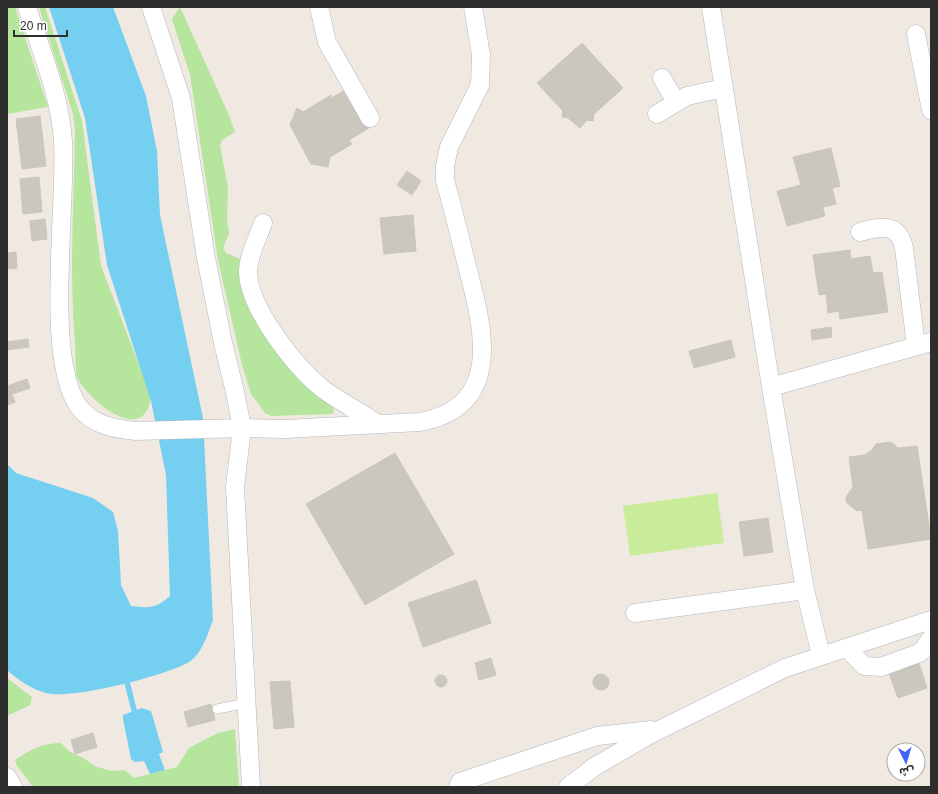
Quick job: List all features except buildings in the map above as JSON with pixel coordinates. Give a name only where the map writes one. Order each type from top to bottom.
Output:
[{"type":"street","points":[[27,7],[58,105],[63,140],[65,172],[60,286],[62,347],[66,377],[70,391],[80,408],[93,421],[119,429],[136,432],[242,428],[285,429],[420,422],[436,419],[452,412],[468,398],[479,373],[483,336],[474,290],[445,180],[445,166],[449,147],[480,85],[481,55],[473,7]]},
{"type":"street","points":[[151,7],[181,98],[206,258],[242,428],[235,487],[251,787]]},
{"type":"street","points":[[319,7],[327,42],[370,118]]},
{"type":"street","points":[[711,7],[771,387],[805,590],[821,655]]},
{"type":"street","points":[[916,34],[931,110]]},
{"type":"street","points":[[662,78],[676,102]]},
{"type":"street","points":[[657,114],[676,102],[699,92],[724,88]]},
{"type":"street","points":[[263,223],[248,271],[252,292],[273,333],[305,372],[324,389],[378,424]]},
{"type":"street","points":[[771,387],[924,344],[904,248],[900,237],[894,230],[884,227],[860,232]]},
{"type":"street","points":[[635,613],[805,590]]},
{"type":"street","points":[[568,787],[594,767],[660,729],[785,668],[931,620]]},
{"type":"street","points":[[847,648],[864,666],[881,667],[919,653],[931,638]]},
{"type":"street","points":[[458,787],[460,782],[597,736],[660,729]]},
{"type":"street","points":[[7,778],[13,787]]},
{"type":"lane","points":[[217,709],[247,703]]},
{"type":"green space","points":[[7,7],[15,7],[48,107],[7,114]]},
{"type":"green space","points":[[39,7],[45,7],[82,121],[101,266],[150,393],[149,406],[140,417],[131,419],[121,417],[110,411],[90,395],[78,379],[77,375],[72,290],[75,130],[73,114]]},
{"type":"green space","points":[[180,7],[228,113],[235,132],[222,140],[220,146],[228,188],[227,220],[229,233],[223,248],[226,253],[240,259],[242,287],[298,377],[333,408],[334,411],[332,414],[271,416],[265,413],[251,394],[242,365],[218,260],[190,75],[172,19]]},
{"type":"green space","points":[[717,493],[724,543],[630,556],[623,506]]},
{"type":"green space","points":[[7,678],[32,697],[30,705],[7,716]]},
{"type":"green space","points":[[235,729],[239,787],[33,787],[17,766],[15,760],[36,748],[48,744],[61,743],[70,752],[85,759],[94,766],[112,771],[125,770],[134,778],[177,767],[189,748],[218,733]]},
{"type":"water","points":[[49,7],[113,7],[146,96],[157,151],[160,215],[203,418],[213,620],[207,637],[198,654],[189,662],[177,668],[140,680],[96,690],[58,694],[46,693],[30,687],[7,670],[7,464],[16,473],[93,498],[113,512],[118,531],[121,585],[131,606],[152,607],[170,596],[166,475],[151,401],[107,265],[85,118]]},
{"type":"water","points":[[142,708],[151,711],[163,752],[159,754],[165,770],[150,774],[144,761],[135,762],[131,759],[123,719],[123,715]]},
{"type":"waterway","points":[[127,682],[134,710]]}]
